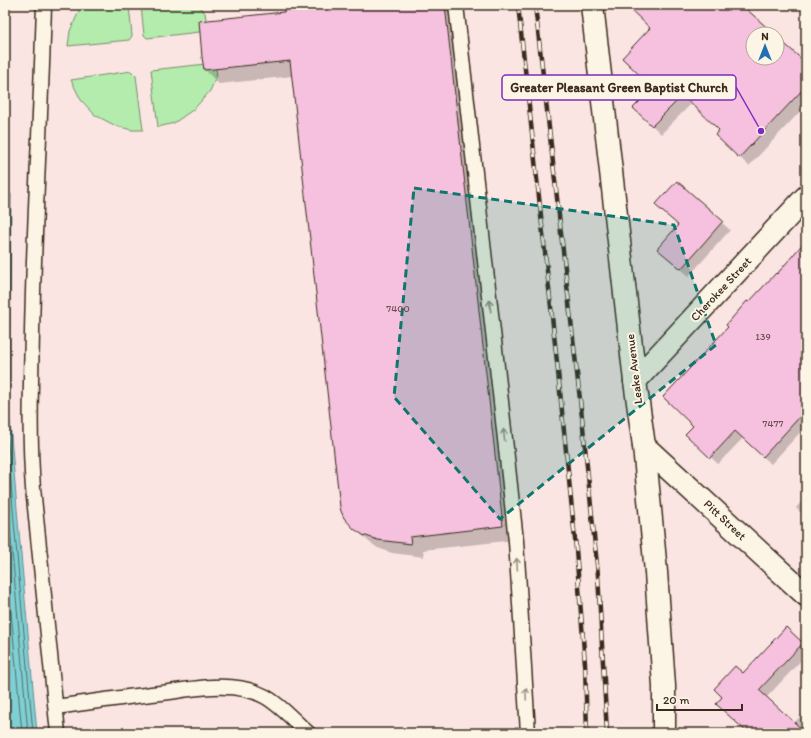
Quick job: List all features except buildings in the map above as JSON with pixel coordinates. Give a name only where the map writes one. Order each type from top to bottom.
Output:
[{"type":"street","name":"Leake Avenue","points":[[592,5],[635,381],[644,446],[656,572],[664,686],[664,733]]},
{"type":"street","name":"Cherokee Street","points":[[635,381],[806,197]]},
{"type":"street","name":"Pitt Street","points":[[644,446],[806,595]]},
{"type":"lane","points":[[44,5],[33,269],[30,456],[58,733]]},
{"type":"lane","points":[[456,5],[516,541],[528,733]]},
{"type":"lane","points":[[56,707],[195,689],[215,687],[233,688],[249,691],[263,696],[279,706],[308,733]]},
{"type":"highlighted area","points":[[414,188],[674,225],[716,345],[500,519],[394,397]]},
{"type":"green space","points":[[85,5],[129,5],[132,36],[129,40],[68,46],[70,31],[80,9]]},
{"type":"green space","points":[[141,5],[198,5],[205,13],[208,31],[147,38],[144,35]]},
{"type":"green space","points":[[215,63],[217,75],[210,91],[194,109],[174,123],[158,127],[151,70]]},
{"type":"green space","points":[[131,71],[136,76],[143,130],[132,130],[116,126],[95,115],[81,100],[71,80]]},
{"type":"water","points":[[5,194],[11,194],[9,411],[37,733],[5,733]]},
{"type":"railway","points":[[518,5],[576,549],[585,664],[587,733]]},
{"type":"railway","points":[[535,5],[582,417],[598,575],[607,733]]},
{"type":"place","name":"Greater Pleasant Green Baptist Church","points":[[761,131]]}]
